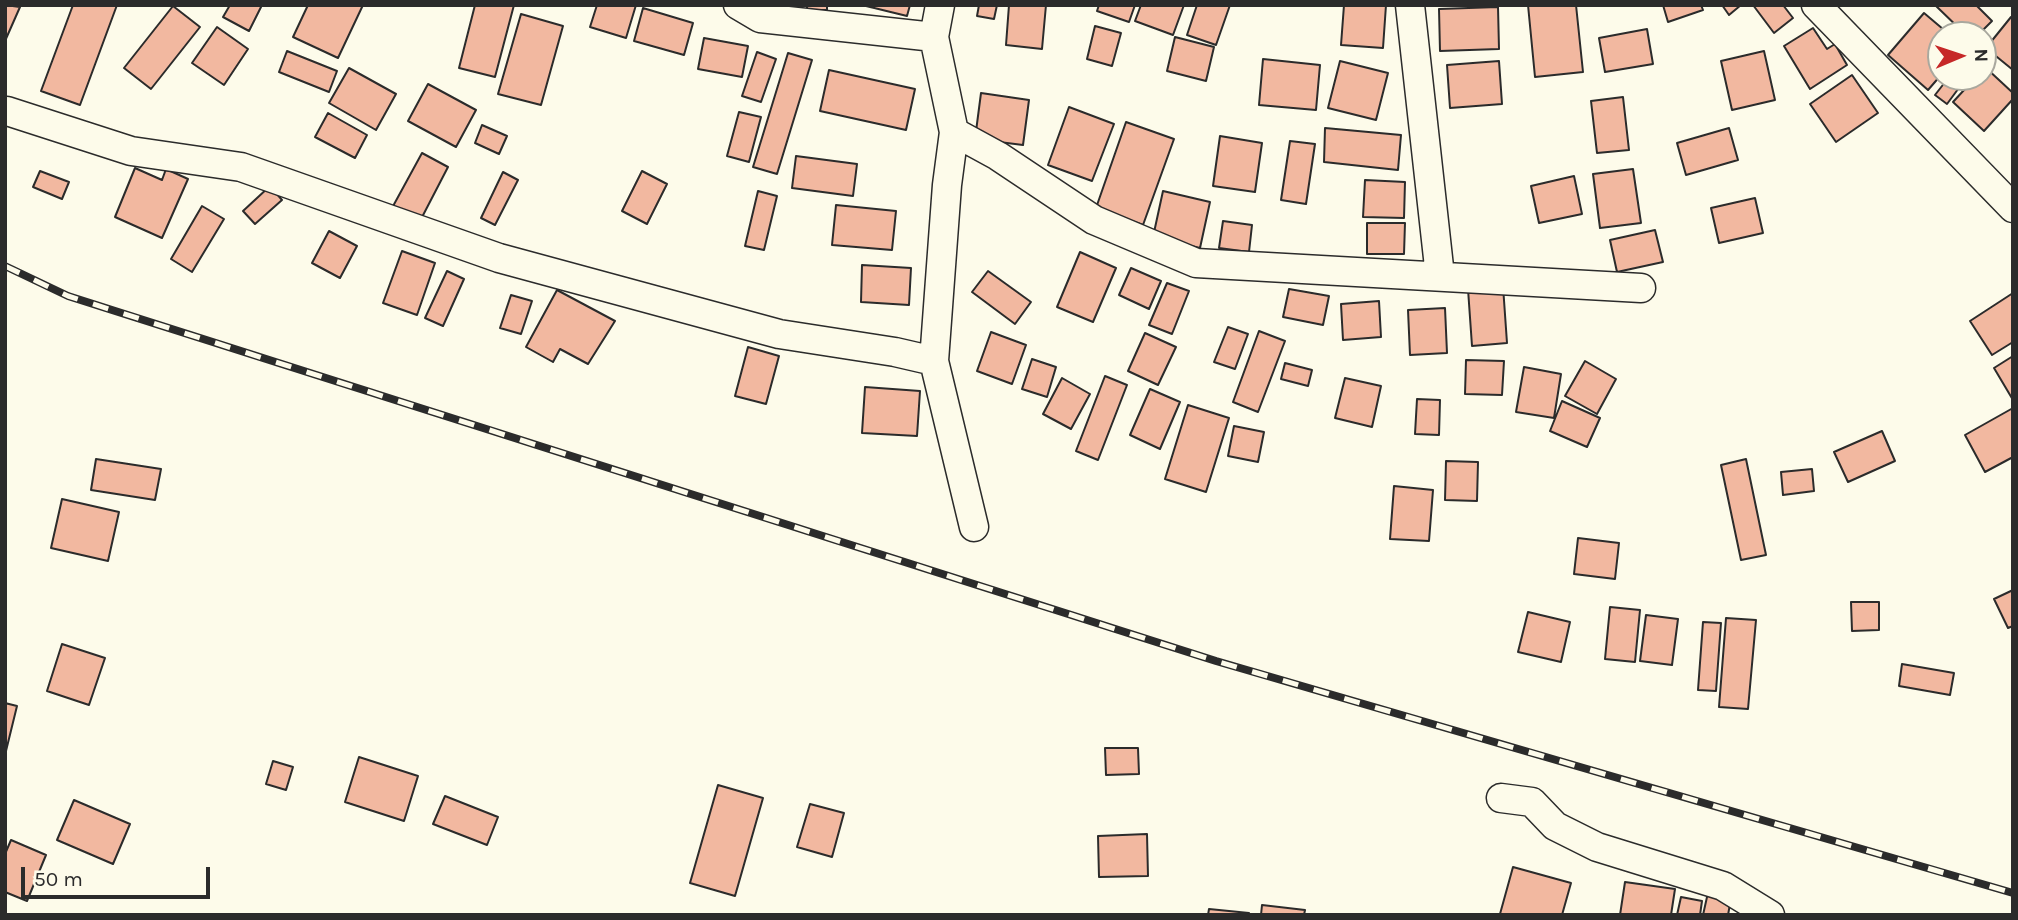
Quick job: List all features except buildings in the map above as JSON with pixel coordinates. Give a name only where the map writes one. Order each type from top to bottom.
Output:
[{"type":"street","points":[[738,5],[760,18],[934,37]]},
{"type":"street","points":[[940,5],[934,37],[954,131],[947,185],[934,361],[974,527]]},
{"type":"street","points":[[1410,5],[1440,276]]},
{"type":"street","points":[[1816,5],[2013,208]]},
{"type":"street","points":[[7,111],[131,151],[241,167],[499,258],[779,334],[895,352],[934,361]]},
{"type":"street","points":[[954,131],[998,156],[1094,220],[1196,263],[1641,288]]},
{"type":"street","points":[[1502,798],[1532,802],[1555,826],[1597,848],[1723,886],[1770,915]]},
{"type":"railway","points":[[5,266],[68,296],[1216,661],[2013,893]]}]
